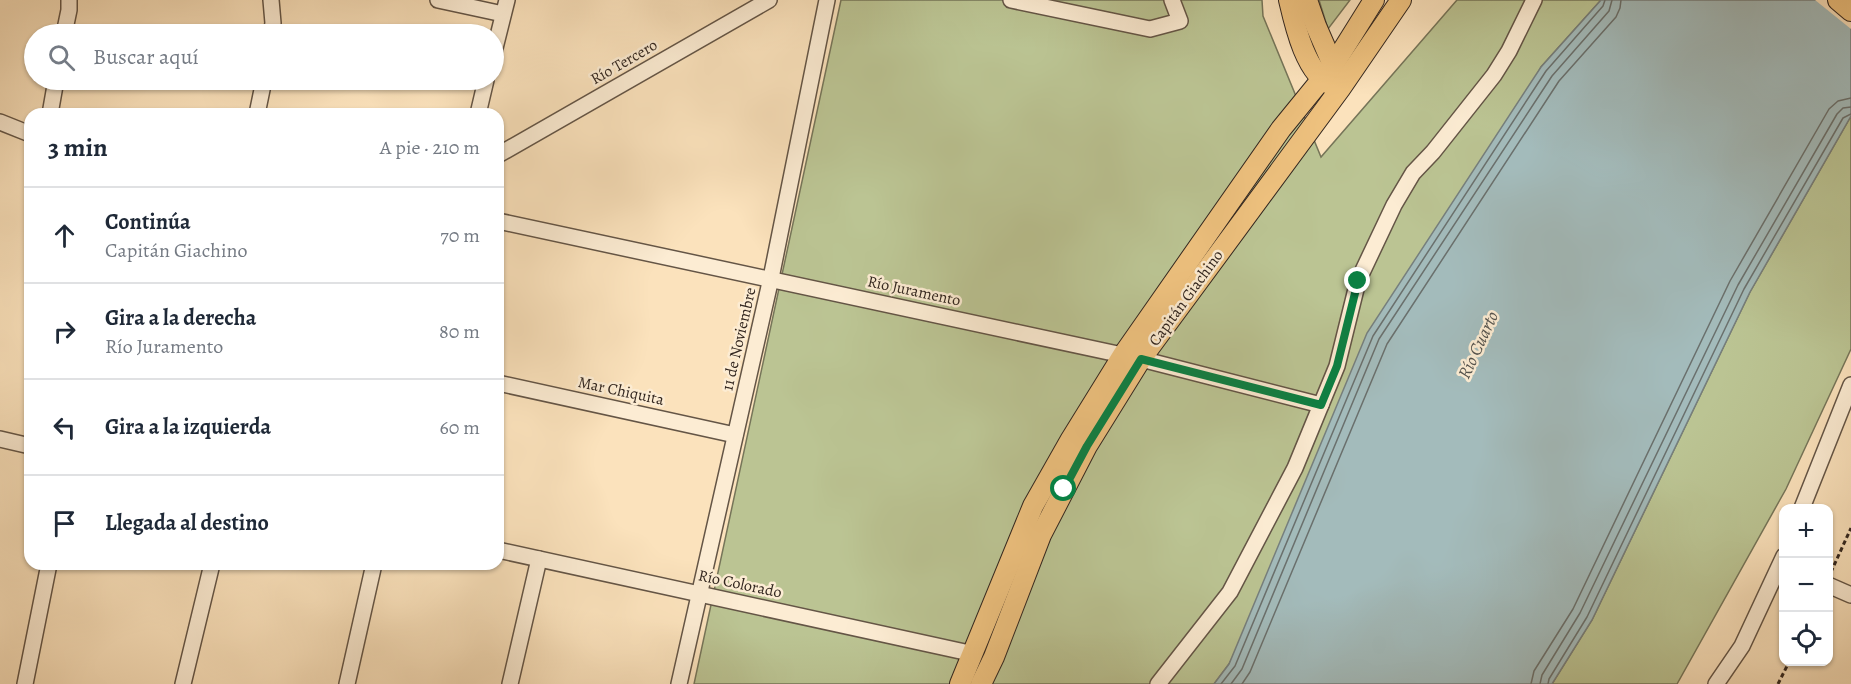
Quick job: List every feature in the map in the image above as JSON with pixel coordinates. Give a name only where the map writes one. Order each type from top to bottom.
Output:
[{"type":"main road","points":[[1288,0],[1305,54],[1321,81],[1340,89]]},
{"type":"main road","points":[[1307,0],[1316,26],[1334,64],[1340,89]]},
{"type":"main road","name":"Capitán Giachino","points":[[981,684],[994,657],[1046,525],[1132,357],[1281,129],[1334,64],[1374,0]]},
{"type":"main road","name":"Capitán Giachino","points":[[960,684],[1033,506],[1071,439],[1340,89],[1401,0]]},
{"type":"main road","points":[[1838,0],[1851,11]]},
{"type":"street","points":[[66,24],[69,0]]},
{"type":"street","points":[[271,0],[273,24]]},
{"type":"street","points":[[438,0],[505,7],[501,24]]},
{"type":"street","name":"Río Tercero","points":[[504,152],[769,0]]},
{"type":"street","name":"11 de Noviembre","points":[[680,684],[771,278],[826,0]]},
{"type":"street","points":[[1011,0],[1150,29],[1180,21],[1172,0]]},
{"type":"street","points":[[1158,684],[1230,592],[1295,468],[1337,366],[1358,281],[1394,205],[1413,173],[1433,152],[1494,75],[1509,51],[1534,0]]},
{"type":"street","points":[[51,108],[54,90]]},
{"type":"street","points":[[258,108],[262,90]]},
{"type":"street","points":[[479,108],[484,90]]},
{"type":"street","points":[[0,122],[24,132]]},
{"type":"street","name":"Río Juramento","points":[[504,222],[1132,357],[1321,405]]},
{"type":"street","name":"Mar Chiquita","points":[[504,384],[735,435]]},
{"type":"street","points":[[1804,504],[1851,385]]},
{"type":"street","points":[[0,439],[24,445]]},
{"type":"street","name":"Río Colorado","points":[[504,551],[974,654]]},
{"type":"street","points":[[510,684],[539,559]]},
{"type":"street","points":[[1716,684],[1742,646],[1779,569]]},
{"type":"street","points":[[25,684],[48,570]]},
{"type":"street","points":[[183,684],[211,570]]},
{"type":"street","points":[[347,684],[373,570]]},
{"type":"street","points":[[1833,587],[1851,595]]},
{"type":"path","points":[[1833,566],[1851,528]]},
{"type":"path","points":[[1778,684],[1787,666]]},
{"type":"green space","points":[[841,0],[1262,0],[1263,16],[1321,157],[1457,0],[1601,0],[1541,67],[1229,664],[1214,684],[694,684]]},
{"type":"green space","points":[[1319,0],[1350,0],[1328,29]]},
{"type":"green space","points":[[1851,116],[1851,349],[1786,489],[1677,684],[1552,684],[1592,620],[1750,292]]},
{"type":"water","name":"Río Cuarto","points":[[1601,0],[1851,0],[1851,116],[1750,292],[1592,620],[1552,684],[1214,684],[1229,664],[1367,333],[1541,67]]},
{"type":"pier","points":[[1815,0],[1851,0],[1851,29]]},
{"type":"route","points":[[1064,489],[1087,446],[1141,359],[1321,405],[1337,366],[1358,281]]}]
